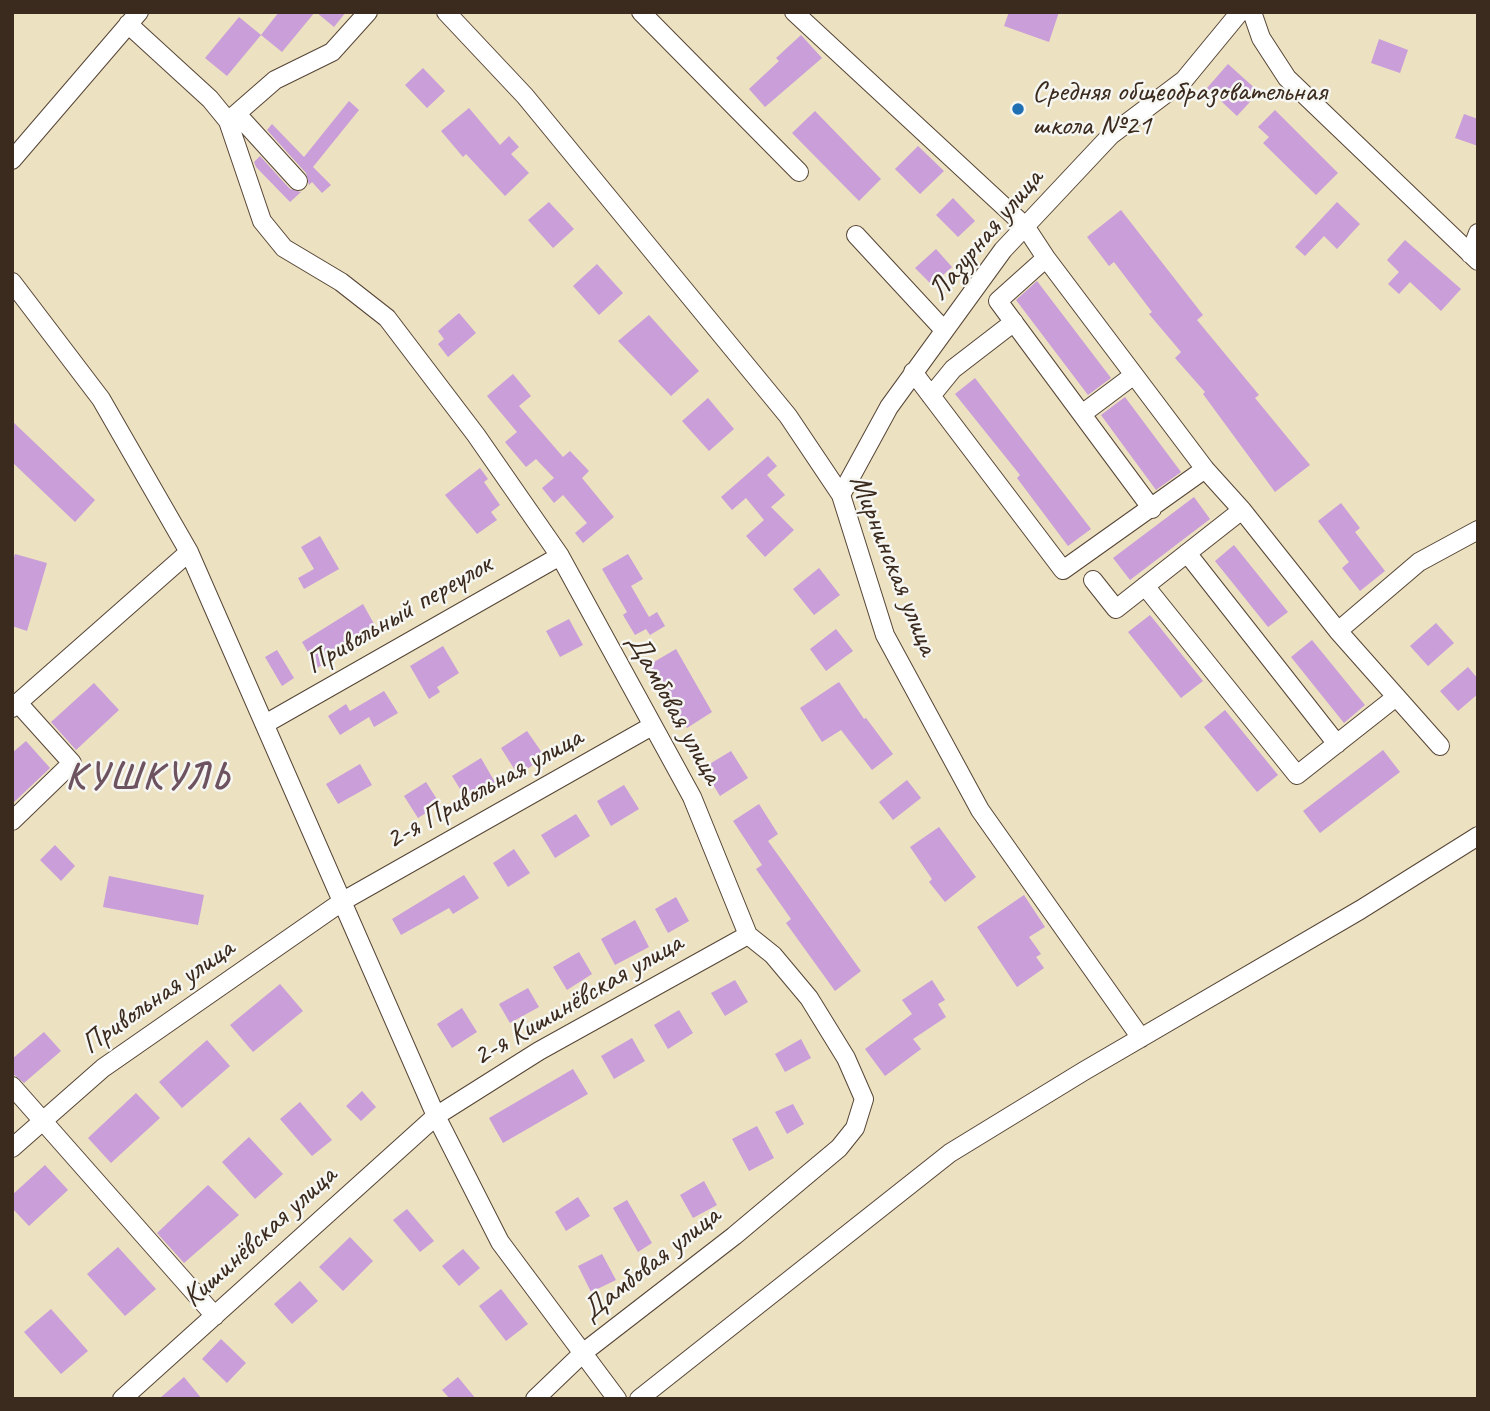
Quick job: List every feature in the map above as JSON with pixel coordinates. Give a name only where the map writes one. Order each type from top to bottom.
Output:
[{"type":"street","points":[[298,181],[233,117],[275,80],[332,52],[368,12]]},
{"type":"street","name":"Мирнинская улица","points":[[446,12],[525,96],[771,395],[841,495],[885,635],[979,810],[1141,1038]]},
{"type":"street","points":[[641,12],[799,172]]},
{"type":"street","points":[[794,12],[1025,226],[1046,258],[1205,469],[1242,510],[1338,631],[1440,746]]},
{"type":"street","name":"Лазурная улица","points":[[841,495],[889,407],[1003,250],[1111,135],[1184,80],[1240,12]]},
{"type":"street","points":[[1252,12],[1261,38],[1287,78],[1474,257]]},
{"type":"street","points":[[12,160],[133,18]]},
{"type":"street","name":"Дамбовая улица","points":[[133,18],[210,99],[233,117],[262,221],[284,248],[341,282],[387,318],[476,435],[560,556],[692,797],[748,935],[773,956],[809,998],[846,1058],[864,1099],[855,1128],[839,1148],[734,1236],[584,1352],[536,1399]]},
{"type":"street","points":[[1474,257],[1478,233]]},
{"type":"street","points":[[856,235],[943,330]]},
{"type":"street","points":[[1046,258],[998,301],[1152,509]]},
{"type":"street","points":[[12,282],[101,398],[189,552],[436,1116],[500,1242],[617,1399]]},
{"type":"street","points":[[931,396],[953,369],[1014,322]]},
{"type":"street","points":[[913,372],[1063,570],[1205,469]]},
{"type":"street","points":[[1082,414],[1134,375]]},
{"type":"street","points":[[1093,580],[1116,609],[1242,510]]},
{"type":"street","points":[[1338,631],[1419,562],[1478,530]]},
{"type":"street","points":[[12,821],[72,763],[15,706],[189,552]]},
{"type":"street","points":[[1187,553],[1337,744]]},
{"type":"street","name":"Привольный переулок","points":[[265,724],[560,556]]},
{"type":"street","points":[[1145,586],[1297,775],[1396,697]]},
{"type":"street","name":"2-я Привольная улица","points":[[343,901],[652,726]]},
{"type":"street","points":[[639,1399],[950,1153],[1360,910],[1478,836]]},
{"type":"street","name":"Привольная улица","points":[[12,1148],[103,1068],[343,901]]},
{"type":"street","name":"2-я Кишинёвская улица","points":[[436,1116],[539,1051],[748,935]]},
{"type":"street","points":[[12,1086],[215,1315]]},
{"type":"street","name":"Кишинёвская улица","points":[[122,1399],[436,1116]]},
{"type":"building","points":[[279,12],[315,12],[282,52],[261,35]]},
{"type":"building","points":[[316,12],[346,12],[334,27]]},
{"type":"building","points":[[1009,12],[1059,12],[1049,42],[1004,26]]},
{"type":"building","points":[[239,17],[261,35],[227,76],[205,58]]},
{"type":"building","points":[[801,35],[822,58],[765,107],[749,89],[779,61],[776,58]]},
{"type":"building","points":[[1379,39],[1408,50],[1400,73],[1371,63]]},
{"type":"building","points":[[1228,64],[1259,92],[1237,116],[1207,88]]},
{"type":"building","points":[[423,68],[445,91],[427,108],[405,85]]},
{"type":"building","points":[[349,101],[359,110],[313,167],[331,185],[322,193],[312,182],[309,185],[306,173],[267,130],[272,124],[304,157]]},
{"type":"building","points":[[469,108],[500,145],[509,136],[519,147],[511,154],[529,173],[505,196],[466,154],[463,157],[441,131]]},
{"type":"building","points":[[1275,110],[1338,173],[1316,195],[1263,143],[1269,137],[1258,127]]},
{"type":"building","points":[[815,111],[881,179],[859,201],[792,133]]},
{"type":"building","points":[[1464,114],[1478,119],[1478,146],[1455,138]]},
{"type":"building","points":[[918,146],[944,171],[920,194],[895,169]]},
{"type":"building","points":[[260,156],[290,189],[301,192],[290,202],[256,167],[254,162]]},
{"type":"building","points":[[953,198],[975,221],[958,237],[936,215]]},
{"type":"building","points":[[549,202],[574,229],[553,248],[528,220]]},
{"type":"building","points":[[1337,202],[1360,224],[1337,249],[1324,236],[1305,256],[1295,247]]},
{"type":"building","points":[[1121,210],[1203,315],[1197,320],[1259,395],[1255,398],[1310,465],[1275,492],[1203,394],[1205,392],[1175,358],[1181,352],[1149,314],[1152,312],[1114,262],[1109,266],[1087,237]]},
{"type":"building","points":[[1405,240],[1461,289],[1441,311],[1410,282],[1399,294],[1388,284],[1399,272],[1387,260]]},
{"type":"building","points":[[936,249],[952,267],[932,285],[915,268]]},
{"type":"building","points":[[597,264],[623,293],[599,315],[573,286]]},
{"type":"building","points":[[1037,281],[1111,378],[1088,395],[1016,300]]},
{"type":"building","points":[[459,313],[476,333],[448,357],[438,344],[444,339],[438,331]]},
{"type":"building","points":[[649,315],[699,371],[671,396],[618,341]]},
{"type":"building","points":[[513,374],[531,396],[519,406],[563,457],[570,451],[589,471],[582,478],[614,517],[583,543],[575,533],[587,523],[563,495],[554,503],[542,488],[554,478],[536,459],[526,467],[505,442],[517,432],[487,396]]},
{"type":"building","points":[[975,378],[1091,529],[1068,546],[1017,478],[1020,475],[955,394]]},
{"type":"building","points":[[1125,397],[1181,472],[1156,490],[1101,415]]},
{"type":"building","points":[[708,398],[734,429],[709,451],[682,421]]},
{"type":"building","points":[[12,421],[95,500],[75,522],[12,462]]},
{"type":"building","points":[[768,456],[777,466],[767,475],[785,495],[771,507],[794,530],[765,557],[746,536],[764,520],[746,498],[732,510],[721,497]]},
{"type":"building","points":[[480,468],[488,479],[484,482],[500,505],[491,512],[497,520],[477,534],[445,495]]},
{"type":"building","points":[[1194,497],[1210,519],[1130,580],[1113,558]]},
{"type":"building","points":[[1341,503],[1360,528],[1355,532],[1385,571],[1360,591],[1342,568],[1349,562],[1318,521]]},
{"type":"building","points":[[320,536],[339,569],[304,589],[298,578],[314,569],[301,547]]},
{"type":"building","points":[[1234,545],[1288,612],[1268,627],[1215,561]]},
{"type":"building","points":[[15,554],[47,563],[27,631],[12,626],[12,565]]},
{"type":"building","points":[[628,554],[643,579],[631,586],[649,617],[657,612],[665,626],[650,635],[646,629],[635,635],[623,615],[627,612],[602,569]]},
{"type":"building","points":[[819,568],[840,595],[814,615],[793,589]]},
{"type":"building","points":[[363,604],[379,633],[317,668],[302,642]]},
{"type":"building","points":[[1150,615],[1203,681],[1181,698],[1128,632]]},
{"type":"building","points":[[569,619],[583,645],[560,657],[546,631]]},
{"type":"building","points":[[1436,623],[1454,643],[1428,666],[1410,646]]},
{"type":"building","points":[[836,629],[853,651],[826,671],[810,649]]},
{"type":"building","points":[[1312,640],[1365,705],[1344,723],[1291,657]]},
{"type":"building","points":[[443,646],[459,673],[437,687],[440,692],[429,699],[410,666]]},
{"type":"building","points":[[676,649],[712,712],[687,728],[647,666]]},
{"type":"building","points":[[277,650],[294,678],[282,686],[265,657]]},
{"type":"building","points":[[1468,667],[1478,679],[1478,694],[1458,711],[1440,691]]},
{"type":"building","points":[[839,682],[864,719],[866,718],[893,754],[872,770],[841,730],[822,742],[800,708]]},
{"type":"building","points":[[94,683],[119,710],[76,750],[51,722]]},
{"type":"building","points":[[384,691],[398,713],[374,727],[369,717],[340,735],[328,716],[346,704],[350,711]]},
{"type":"building","points":[[1225,710],[1278,775],[1257,792],[1204,727]]},
{"type":"building","points":[[527,731],[545,757],[518,775],[501,748]]},
{"type":"building","points":[[26,741],[50,768],[12,804],[12,753]]},
{"type":"building","points":[[1383,750],[1400,772],[1320,833],[1303,811]]},
{"type":"building","points":[[731,751],[748,778],[720,796],[703,768]]},
{"type":"building","points":[[481,758],[496,784],[468,802],[452,776]]},
{"type":"building","points":[[360,764],[372,785],[338,804],[326,784]]},
{"type":"building","points":[[907,780],[921,798],[893,820],[879,802]]},
{"type":"building","points":[[426,782],[440,804],[418,818],[404,796]]},
{"type":"building","points":[[624,785],[639,809],[611,826],[597,801]]},
{"type":"building","points":[[759,804],[778,834],[768,841],[861,971],[835,991],[786,923],[791,919],[756,869],[762,865],[733,821]]},
{"type":"building","points":[[576,814],[590,836],[555,858],[541,835]]},
{"type":"building","points":[[939,827],[976,877],[945,902],[929,882],[932,879],[910,847]]},
{"type":"building","points":[[55,845],[75,866],[61,881],[40,860]]},
{"type":"building","points":[[514,849],[530,873],[508,887],[493,863]]},
{"type":"building","points":[[464,875],[479,898],[453,914],[449,908],[401,935],[392,919]]},
{"type":"building","points":[[109,876],[204,895],[198,925],[103,907]]},
{"type":"building","points":[[1024,895],[1045,927],[1029,937],[1041,954],[1036,957],[1044,968],[1017,987],[977,927]]},
{"type":"building","points":[[676,897],[689,921],[668,933],[655,909]]},
{"type":"building","points":[[635,920],[649,947],[615,965],[601,939]]},
{"type":"building","points":[[579,952],[592,974],[567,990],[553,967]]},
{"type":"building","points":[[735,980],[748,1002],[725,1016],[711,993]]},
{"type":"building","points":[[932,980],[945,1000],[938,1004],[946,1017],[913,1039],[921,1049],[885,1076],[865,1049],[912,1014],[902,1000]]},
{"type":"building","points":[[280,984],[303,1011],[253,1052],[230,1025]]},
{"type":"building","points":[[528,988],[539,1007],[510,1023],[499,1004]]},
{"type":"building","points":[[462,1008],[477,1032],[452,1048],[437,1024]]},
{"type":"building","points":[[679,1010],[693,1033],[668,1049],[654,1025]]},
{"type":"building","points":[[44,1032],[61,1051],[24,1083],[12,1073],[12,1059]]},
{"type":"building","points":[[632,1038],[645,1061],[614,1079],[601,1056]]},
{"type":"building","points":[[801,1039],[811,1058],[785,1072],[775,1054]]},
{"type":"building","points":[[207,1040],[230,1066],[182,1108],[159,1082]]},
{"type":"building","points":[[573,1069],[588,1094],[503,1143],[489,1118]]},
{"type":"building","points":[[362,1091],[376,1107],[361,1121],[346,1106]]},
{"type":"building","points":[[136,1093],[160,1118],[111,1163],[88,1138]]},
{"type":"building","points":[[300,1102],[332,1140],[312,1156],[280,1119]]},
{"type":"building","points":[[793,1104],[804,1124],[787,1134],[775,1112]]},
{"type":"building","points":[[757,1126],[774,1158],[749,1171],[732,1139]]},
{"type":"building","points":[[249,1137],[283,1174],[255,1199],[222,1162]]},
{"type":"building","points":[[45,1165],[68,1190],[29,1226],[12,1208],[12,1195]]},
{"type":"building","points":[[704,1181],[717,1205],[693,1218],[680,1195]]},
{"type":"building","points":[[208,1185],[239,1215],[184,1263],[157,1233]]},
{"type":"building","points":[[578,1197],[590,1216],[566,1231],[555,1212]]},
{"type":"building","points":[[627,1200],[652,1243],[638,1252],[613,1208]]},
{"type":"building","points":[[407,1209],[434,1241],[420,1252],[393,1220]]},
{"type":"building","points":[[350,1237],[373,1261],[343,1291],[319,1267]]},
{"type":"building","points":[[118,1247],[156,1289],[125,1316],[87,1274]]},
{"type":"building","points":[[463,1249],[480,1268],[459,1286],[442,1266]]},
{"type":"building","points":[[602,1254],[616,1280],[591,1292],[578,1266]]},
{"type":"building","points":[[300,1281],[318,1301],[292,1324],[274,1304]]},
{"type":"building","points":[[501,1289],[528,1324],[506,1341],[479,1306]]},
{"type":"building","points":[[51,1309],[88,1351],[61,1374],[24,1332]]},
{"type":"building","points":[[221,1339],[246,1363],[227,1383],[202,1359]]},
{"type":"building","points":[[184,1377],[202,1399],[159,1399]]},
{"type":"building","points":[[458,1377],[476,1399],[450,1399],[442,1390]]},
{"type":"place","name":"Средняя общеобразовательная школа №21","points":[[1018,109]]},
{"type":"district","name":"КУШКУЛЬ","points":[[148,778]]}]
